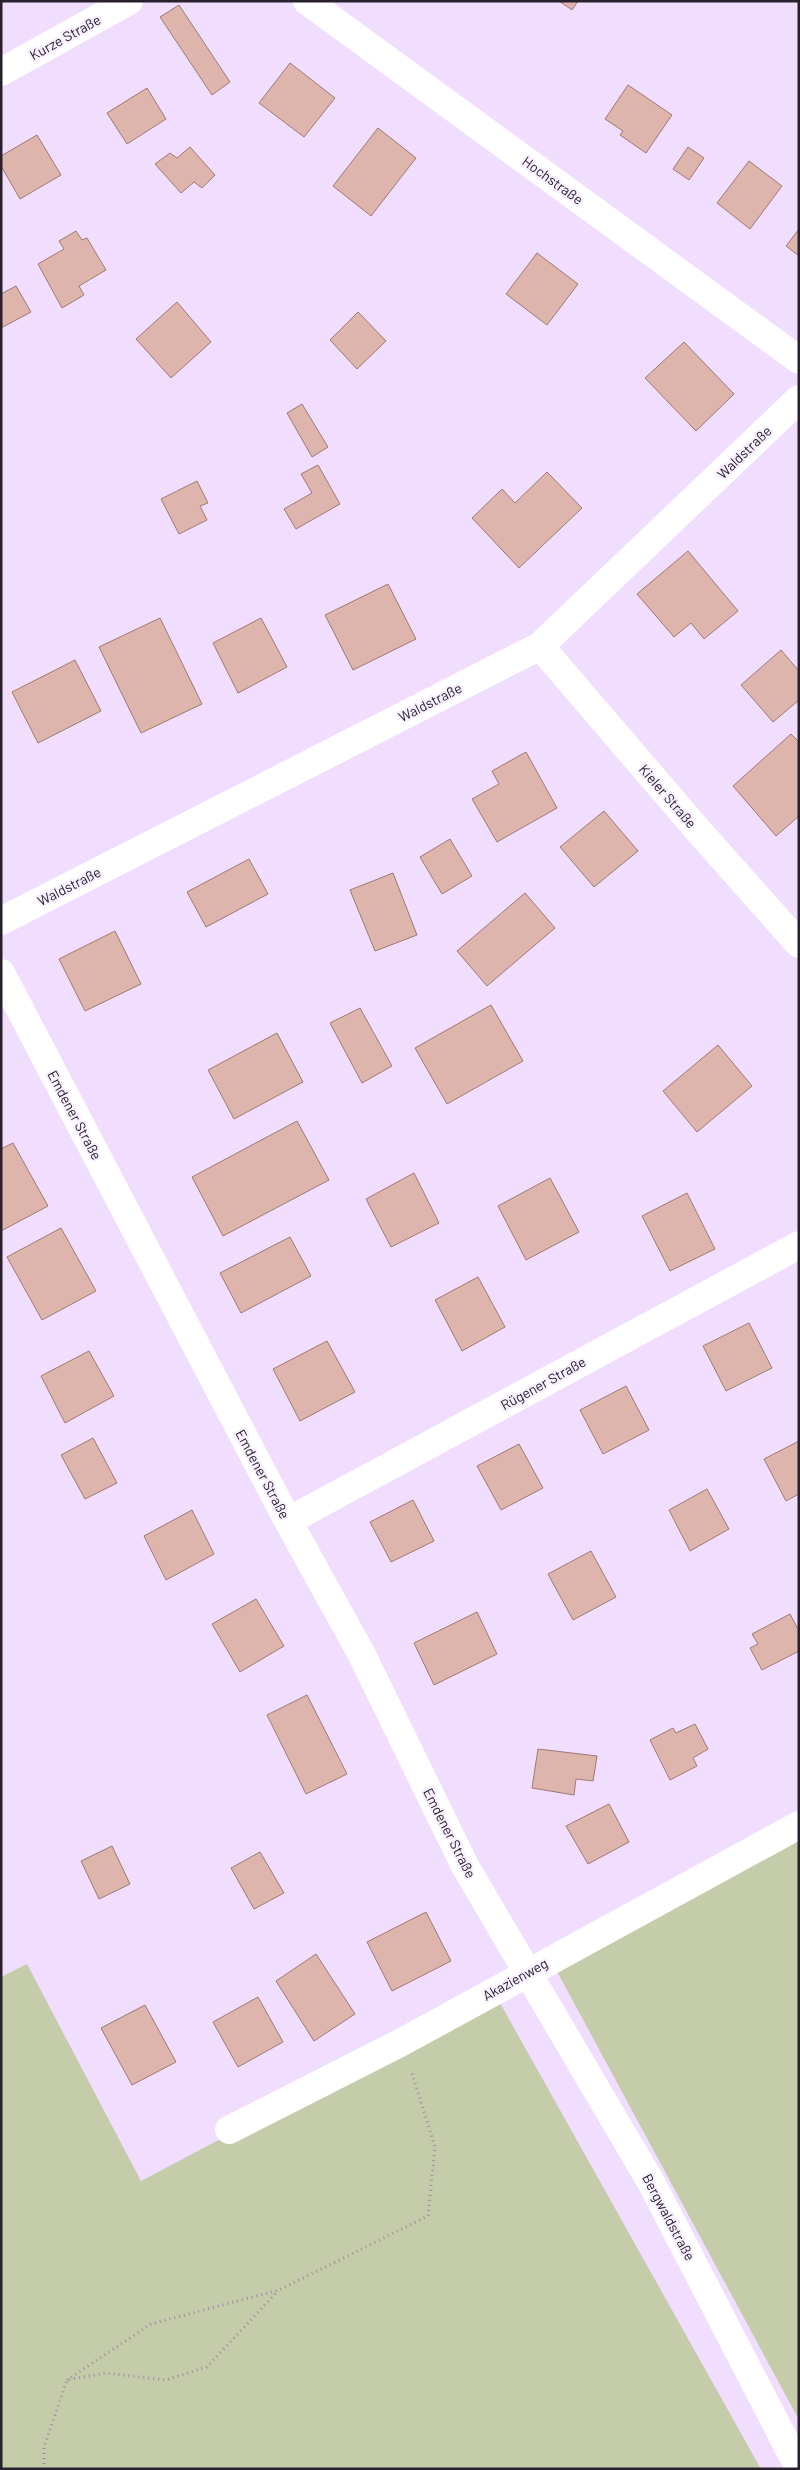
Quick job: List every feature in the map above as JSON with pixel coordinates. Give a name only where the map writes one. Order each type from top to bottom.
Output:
[{"type":"street","name":"Kurze Straße","points":[[1,72],[129,1]]},
{"type":"street","name":"Hochstraße","points":[[308,1],[799,360]]},
{"type":"street","name":"Waldstraße","points":[[1,921],[540,646],[799,398]]},
{"type":"street","name":"Kieler Straße","points":[[540,646],[696,828],[799,944]]},
{"type":"street","name":"Emdener Straße","points":[[1,973],[288,1521],[361,1652],[465,1866],[528,1972]]},
{"type":"street","name":"Rügener Straße","points":[[288,1521],[799,1245]]},
{"type":"street","name":"Akazienweg","points":[[229,2130],[402,2042],[799,1824]]},
{"type":"street","name":"Bergwaldstraße","points":[[528,1972],[652,2184],[799,2468]]},
{"type":"path","points":[[44,2469],[44,2446],[67,2380],[150,2324],[279,2290],[428,2216],[436,2147],[402,2042]]},
{"type":"path","points":[[67,2380],[106,2374],[166,2380],[207,2368],[279,2290]]},
{"type":"green space","points":[[799,1833],[799,2420],[553,1964]]},
{"type":"green space","points":[[27,1964],[141,2181],[495,1994],[761,2469],[1,2469],[1,1977]]},
{"type":"building","points":[[559,1],[578,1],[572,10]]},
{"type":"building","points":[[179,5],[230,82],[212,95],[160,17]]},
{"type":"building","points":[[290,63],[335,98],[304,137],[259,103]]},
{"type":"building","points":[[628,85],[672,115],[646,153],[620,135],[623,131],[605,119]]},
{"type":"building","points":[[147,88],[166,119],[127,144],[107,113]]},
{"type":"building","points":[[378,128],[416,158],[371,216],[333,186]]},
{"type":"building","points":[[37,135],[61,175],[20,199],[1,166],[1,156]]},
{"type":"building","points":[[190,147],[215,175],[202,188],[194,182],[181,193],[155,164],[170,153],[177,158]]},
{"type":"building","points":[[688,147],[704,158],[689,180],[673,169]]},
{"type":"building","points":[[749,161],[782,186],[750,229],[717,203]]},
{"type":"building","points":[[799,229],[799,256],[786,246]]},
{"type":"building","points":[[76,231],[82,240],[87,238],[106,270],[79,286],[84,295],[62,308],[38,264],[64,249],[59,241]]},
{"type":"building","points":[[537,253],[578,284],[547,325],[506,294]]},
{"type":"building","points":[[16,286],[31,312],[1,328],[1,294]]},
{"type":"building","points":[[177,302],[211,342],[171,378],[136,339]]},
{"type":"building","points":[[358,312],[386,341],[357,369],[330,340]]},
{"type":"building","points":[[684,342],[734,394],[696,431],[645,378]]},
{"type":"building","points":[[302,404],[328,447],[312,457],[287,413]]},
{"type":"building","points":[[318,465],[340,504],[296,529],[284,509],[312,493],[301,474]]},
{"type":"building","points":[[547,472],[582,508],[519,568],[472,518],[502,489],[515,503]]},
{"type":"building","points":[[197,481],[208,503],[200,506],[207,520],[179,534],[161,499]]},
{"type":"building","points":[[688,551],[738,611],[704,639],[691,623],[674,637],[637,594]]},
{"type":"building","points":[[388,584],[416,639],[353,670],[325,615]]},
{"type":"building","points":[[160,618],[202,704],[141,733],[99,647]]},
{"type":"building","points":[[261,618],[287,667],[238,693],[213,643]]},
{"type":"building","points":[[781,650],[799,671],[799,700],[773,722],[741,685]]},
{"type":"building","points":[[75,660],[101,711],[38,743],[12,692]]},
{"type":"building","points":[[791,734],[799,742],[799,816],[776,836],[733,786]]},
{"type":"building","points":[[526,752],[557,808],[497,842],[472,799],[499,784],[492,771]]},
{"type":"building","points":[[604,811],[638,851],[594,887],[560,847]]},
{"type":"building","points":[[450,839],[472,876],[442,894],[420,857]]},
{"type":"building","points":[[249,859],[268,894],[206,927],[187,892]]},
{"type":"building","points":[[393,873],[417,935],[375,951],[350,890]]},
{"type":"building","points":[[525,893],[555,928],[487,986],[457,951]]},
{"type":"building","points":[[115,931],[141,984],[85,1011],[59,959]]},
{"type":"building","points":[[491,1005],[523,1061],[447,1104],[415,1048]]},
{"type":"building","points":[[360,1008],[392,1066],[362,1083],[330,1023]]},
{"type":"building","points":[[277,1033],[303,1082],[234,1119],[208,1070]]},
{"type":"building","points":[[718,1045],[752,1086],[697,1132],[663,1091]]},
{"type":"building","points":[[297,1121],[329,1180],[223,1236],[192,1177]]},
{"type":"building","points":[[13,1143],[48,1206],[1,1231],[1,1149]]},
{"type":"building","points":[[414,1173],[439,1223],[391,1247],[366,1199]]},
{"type":"building","points":[[550,1178],[579,1232],[526,1260],[498,1206]]},
{"type":"building","points":[[687,1193],[715,1249],[670,1271],[642,1216]]},
{"type":"building","points":[[61,1228],[96,1291],[42,1320],[7,1257]]},
{"type":"building","points":[[290,1237],[311,1276],[241,1313],[220,1273]]},
{"type":"building","points":[[478,1277],[505,1327],[462,1351],[435,1300]]},
{"type":"building","points":[[749,1323],[772,1368],[726,1391],[703,1346]]},
{"type":"building","points":[[327,1341],[355,1392],[300,1421],[273,1369]]},
{"type":"building","points":[[89,1351],[114,1396],[65,1423],[41,1376]]},
{"type":"building","points":[[626,1386],[649,1430],[603,1454],[580,1410]]},
{"type":"building","points":[[93,1438],[117,1483],[85,1499],[61,1455]]},
{"type":"building","points":[[799,1441],[799,1494],[786,1501],[764,1459]]},
{"type":"building","points":[[519,1444],[543,1488],[501,1510],[477,1466]]},
{"type":"building","points":[[707,1489],[729,1529],[690,1551],[669,1510]]},
{"type":"building","points":[[413,1500],[434,1541],[391,1562],[370,1522]]},
{"type":"building","points":[[192,1510],[214,1554],[166,1580],[144,1536]]},
{"type":"building","points":[[591,1551],[616,1597],[573,1620],[548,1574]]},
{"type":"building","points":[[256,1599],[284,1646],[240,1672],[212,1624]]},
{"type":"building","points":[[477,1612],[497,1654],[434,1685],[414,1643]]},
{"type":"building","points":[[790,1614],[799,1631],[799,1651],[762,1670],[750,1648],[758,1644],[752,1634]]},
{"type":"building","points":[[307,1695],[347,1774],[306,1794],[267,1715]]},
{"type":"building","points":[[695,1724],[708,1749],[693,1758],[697,1766],[670,1780],[650,1740],[673,1728],[676,1733]]},
{"type":"building","points":[[538,1749],[597,1756],[593,1781],[576,1779],[574,1795],[532,1788]]},
{"type":"building","points":[[609,1804],[629,1842],[588,1864],[566,1826]]},
{"type":"building","points":[[112,1846],[130,1884],[99,1899],[81,1861]]},
{"type":"building","points":[[260,1852],[284,1893],[254,1909],[231,1868]]},
{"type":"building","points":[[426,1912],[451,1961],[392,1991],[367,1942]]},
{"type":"building","points":[[316,1954],[355,2014],[314,2041],[276,1981]]},
{"type":"building","points":[[258,1997],[283,2042],[238,2067],[213,2022]]},
{"type":"building","points":[[145,2005],[176,2062],[132,2085],[101,2028]]}]
